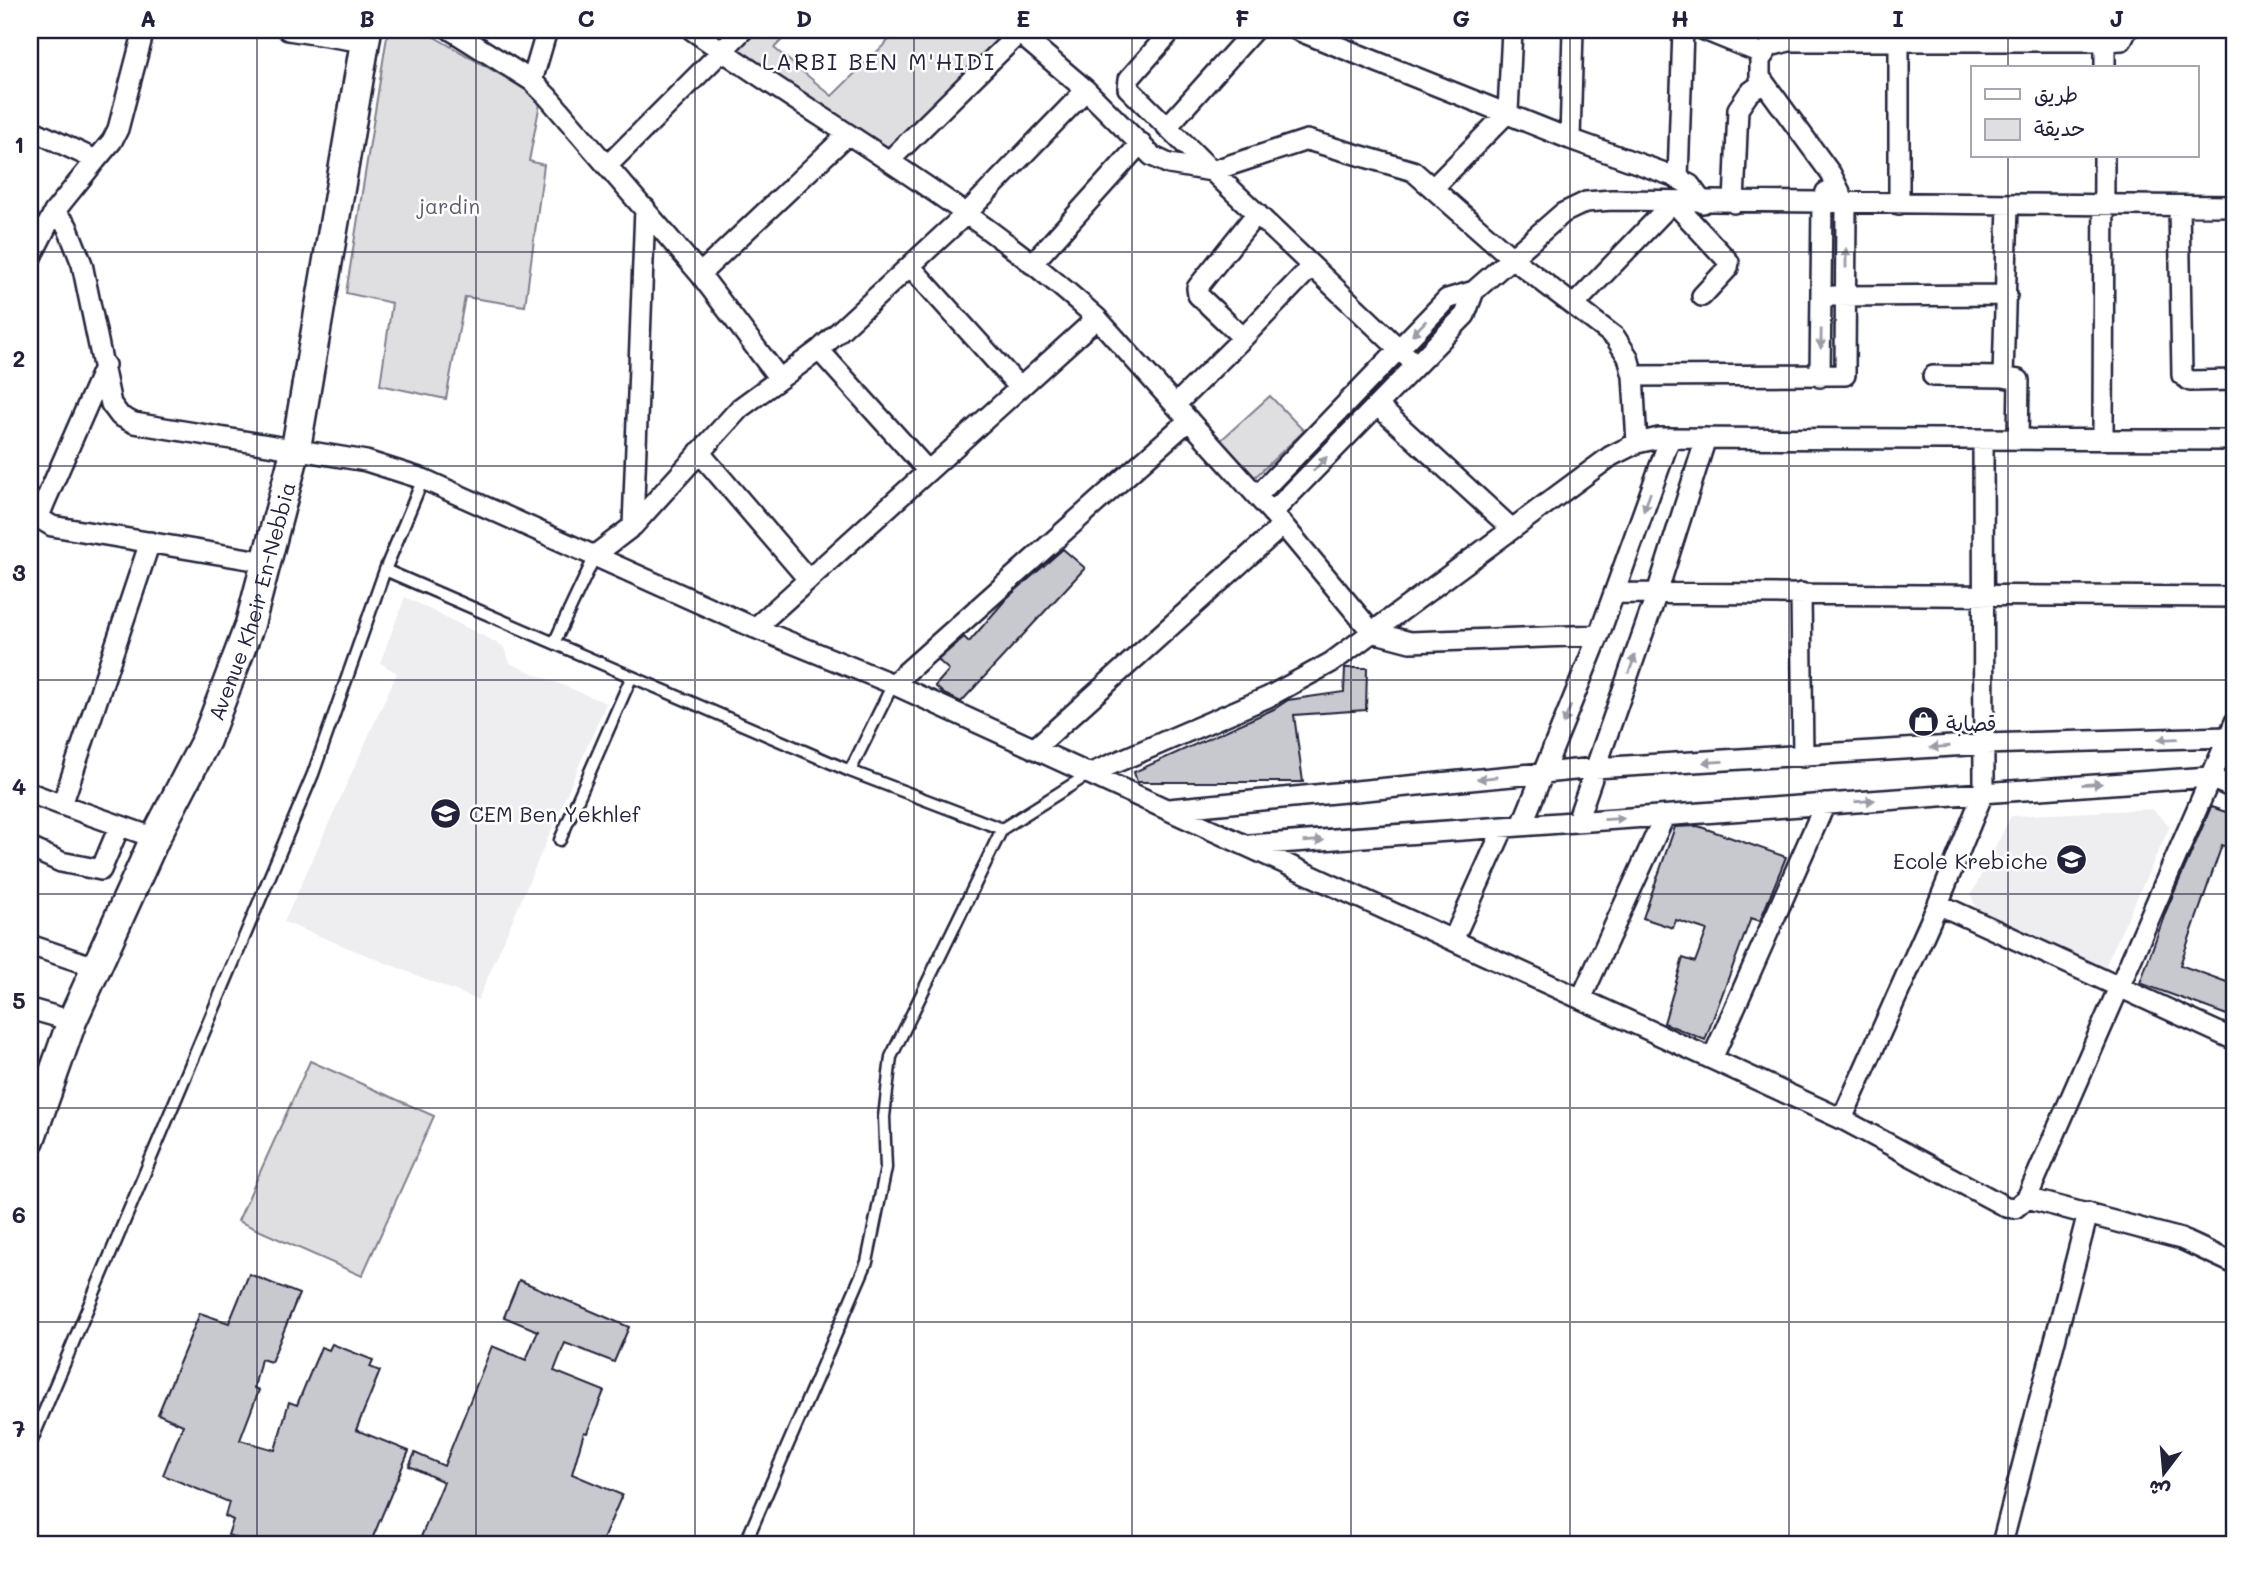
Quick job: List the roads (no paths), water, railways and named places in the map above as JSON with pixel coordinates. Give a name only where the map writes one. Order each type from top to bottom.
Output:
[{"type":"main road","name":"Avenue Kheir En-Nebbia","points":[[30,1140],[72,1021],[155,838],[206,740],[250,624],[296,448],[366,36]]},
{"type":"street","points":[[30,259],[54,212],[112,141],[118,129],[144,30]]},
{"type":"street","points":[[288,30],[366,36]]},
{"type":"street","points":[[451,30],[533,81],[700,274],[778,377]]},
{"type":"street","points":[[533,81],[547,30]]},
{"type":"street","points":[[692,30],[966,214],[1097,318],[1278,519],[1372,632],[1409,642],[1600,635]]},
{"type":"street","points":[[608,165],[743,30]]},
{"type":"street","points":[[1172,30],[1129,79],[1127,86],[1212,171],[1416,365]]},
{"type":"street","points":[[1167,127],[1254,30]]},
{"type":"street","points":[[1297,30],[1340,38],[1570,139],[1678,178],[1699,193],[1703,203]]},
{"type":"street","points":[[1434,187],[1508,112],[1512,30]]},
{"type":"street","points":[[1570,139],[1573,30]]},
{"type":"street","points":[[1678,178],[1683,30]]},
{"type":"street","points":[[1704,30],[1763,54]]},
{"type":"street","points":[[1633,376],[1845,376],[1846,204],[1831,174],[1764,82],[1759,71],[1763,54],[1770,46],[1789,41],[2105,41],[2122,40],[2127,30]]},
{"type":"street","points":[[889,161],[1026,34],[1152,156],[1169,164],[1212,171],[1307,140],[1403,167],[1434,187],[1513,259],[1615,337],[1628,357],[1633,376],[1637,443]]},
{"type":"street","points":[[1899,40],[1899,204]]},
{"type":"street","points":[[2105,41],[2105,66]]},
{"type":"street","points":[[1734,203],[1738,109],[1749,93],[1764,82]]},
{"type":"street","points":[[595,555],[633,526],[740,408],[778,377],[819,350],[966,214],[1086,90]]},
{"type":"street","points":[[30,129],[96,160]]},
{"type":"street","points":[[700,274],[848,134]]},
{"type":"street","points":[[1032,264],[1140,144]]},
{"type":"street","points":[[2103,439],[2104,158]]},
{"type":"street","points":[[1820,377],[1822,204],[1831,174]]},
{"type":"street","points":[[1257,496],[1447,299],[1474,291],[1563,213],[1586,202],[1612,200],[1703,203],[2235,206]]},
{"type":"street","points":[[1673,202],[1729,262],[1728,268],[1702,296]]},
{"type":"street","points":[[1575,304],[1673,202]]},
{"type":"street","points":[[2003,377],[2008,205]]},
{"type":"street","points":[[2179,206],[2182,375],[2190,380],[2235,380]]},
{"type":"street","points":[[633,526],[645,208]]},
{"type":"street","points":[[54,212],[67,226],[80,256],[105,365],[111,404],[120,416],[134,423],[366,461],[423,479],[755,628],[893,684],[1169,809],[1842,1119],[2006,1207],[2015,1208],[2027,1198],[2209,777],[2233,733]]},
{"type":"street","points":[[1243,338],[1197,291],[1198,285],[1257,213]]},
{"type":"street","points":[[1175,405],[1312,265]]},
{"type":"street","points":[[910,266],[1020,388]]},
{"type":"street","points":[[1034,749],[1278,519],[1340,444],[1465,315],[1474,291]]},
{"type":"street","points":[[1821,297],[2007,295]]},
{"type":"street","points":[[755,628],[1097,318]]},
{"type":"street","points":[[819,350],[928,471]]},
{"type":"street","points":[[105,365],[40,514],[42,520],[52,526],[266,562]]},
{"type":"street","points":[[1934,376],[2003,377],[2019,380],[2018,439]]},
{"type":"street","points":[[1377,405],[1512,529]]},
{"type":"street","points":[[893,684],[1189,420]]},
{"type":"street","points":[[1324,427],[1340,444]]},
{"type":"street","points":[[1089,774],[1268,697],[1332,662],[1611,456],[1637,443],[1670,438],[2235,440]]},
{"type":"street","points":[[1453,940],[1544,772],[1600,635],[1670,438]]},
{"type":"street","points":[[1577,821],[1657,593],[1706,438]]},
{"type":"street","points":[[1842,1119],[1938,904],[1984,791],[1983,439]]},
{"type":"street","points":[[699,452],[808,579]]},
{"type":"street","points":[[62,805],[150,542]]},
{"type":"street","points":[[1615,593],[1984,593],[2235,597]]},
{"type":"street","points":[[1801,593],[1803,757]]},
{"type":"street","points":[[1169,809],[1595,768],[1985,744],[2233,733]]},
{"type":"street","points":[[1245,845],[2209,777],[2235,789]]},
{"type":"street","points":[[30,793],[155,838]]},
{"type":"street","points":[[1712,1059],[1825,804]]},
{"type":"street","points":[[1581,999],[1664,817]]},
{"type":"street","points":[[30,848],[61,862],[101,870],[119,827]]},
{"type":"street","points":[[1938,904],[2235,1040]]},
{"type":"street","points":[[30,945],[97,968]]},
{"type":"street","points":[[30,1009],[72,1021]]},
{"type":"street","points":[[2027,1198],[2181,1239],[2235,1264]]},
{"type":"street","points":[[2002,1544],[2088,1213]]},
{"type":"lane","points":[[30,1445],[313,774],[385,570],[423,479]]},
{"type":"lane","points":[[554,643],[595,555]]},
{"type":"lane","points":[[385,570],[850,771],[1002,829]]},
{"type":"lane","points":[[560,841],[631,678]]},
{"type":"lane","points":[[850,771],[893,684]]},
{"type":"lane","points":[[745,1544],[867,1262],[886,1168],[884,1117],[891,1057],[1002,829],[1089,774]]},
{"type":"place","name":"قصابة","points":[[1923,722]]},
{"type":"place","name":"CEM Ben Yekhlef","points":[[446,813]]},
{"type":"place","name":"Ecole Krebiche","points":[[2071,860]]},
{"type":"district","name":"LARBI BEN M'HIDI","points":[[879,61]]},
{"type":"park label","name":"jardin","points":[[449,205]]}]
